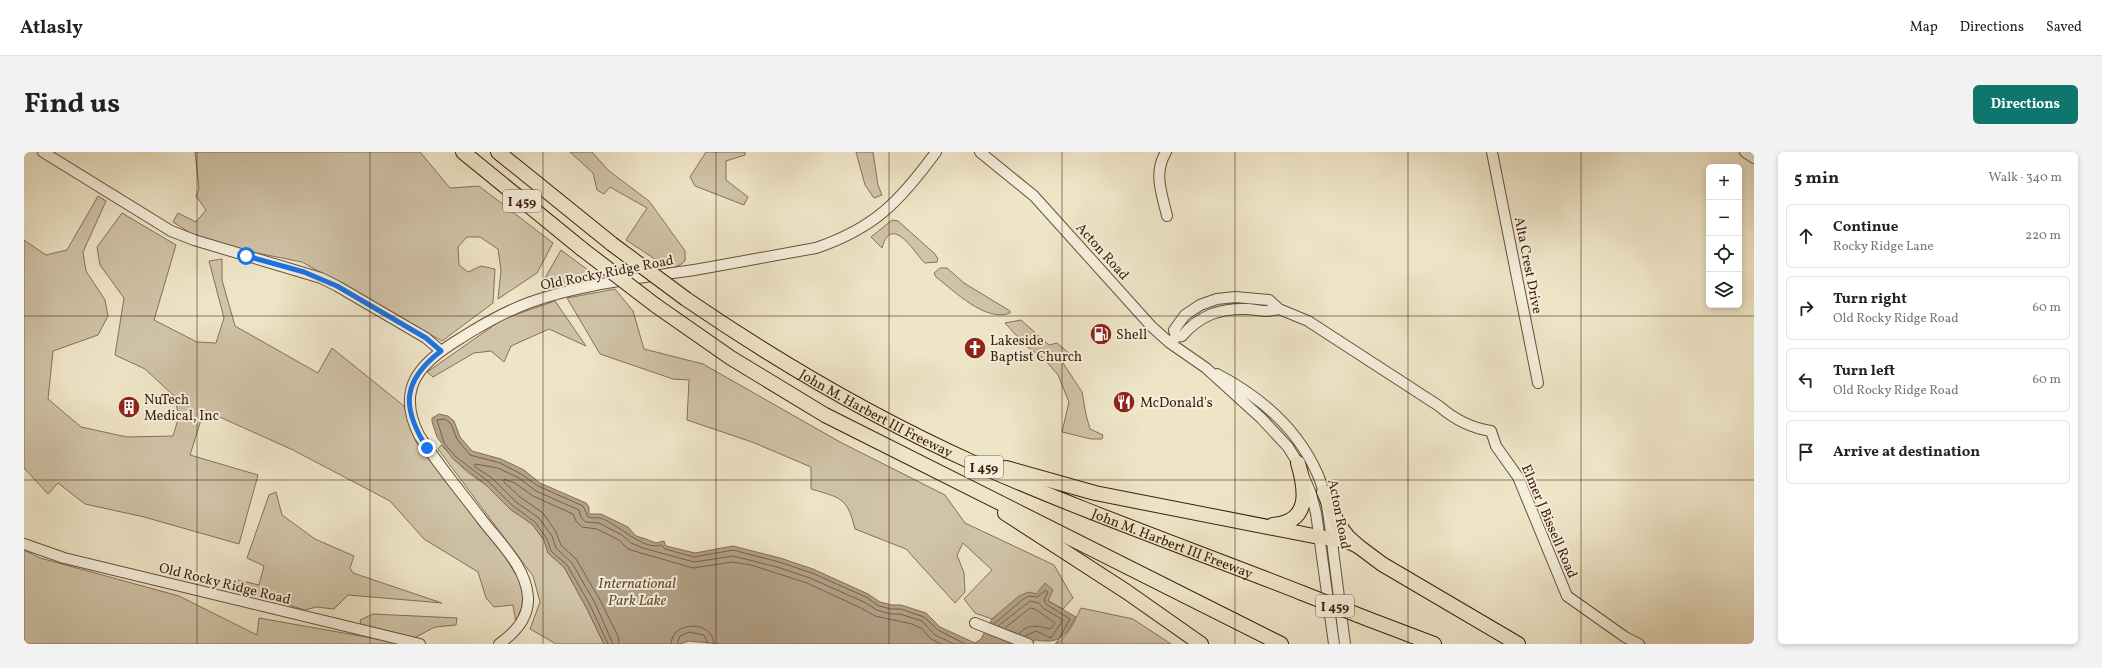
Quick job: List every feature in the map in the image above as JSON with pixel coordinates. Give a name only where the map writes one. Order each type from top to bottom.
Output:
[{"type":"highway","name":"John M. Harbert III Freeway","points":[[463,152],[582,249],[655,305],[731,358],[825,415],[1281,644]]},
{"type":"highway","name":"John M. Harbert III Freeway","points":[[498,152],[612,244],[686,299],[778,360],[858,406],[939,446],[1044,492],[1434,644]]},
{"type":"highway","points":[[939,446],[1044,479],[1096,493],[1347,541],[1358,546]]},
{"type":"highway","points":[[1265,526],[1287,524],[1298,513],[1304,500],[1303,481],[1298,463]]},
{"type":"highway","points":[[1324,492],[1338,524],[1348,537],[1358,546],[1382,564],[1518,644]]},
{"type":"highway","points":[[981,494],[1014,521],[1127,592],[1201,644]]},
{"type":"street","points":[[43,152],[171,231],[194,240],[321,278],[426,338],[441,351]]},
{"type":"street","name":"Old Rocky Ridge Road","points":[[499,644],[510,635],[524,617],[528,605],[526,585],[510,555],[427,448],[414,426],[410,409],[410,394],[416,377],[425,364],[441,351],[498,316],[547,297],[600,286],[816,248],[842,238],[868,224],[891,207],[911,186],[936,152]]},
{"type":"street","name":"Acton Road","points":[[980,152],[1034,196],[1152,327],[1173,340],[1276,432],[1298,463],[1311,494],[1326,538],[1346,644]]},
{"type":"street","points":[[1166,152],[1159,170],[1158,179],[1167,216]]},
{"type":"street","name":"Alta Crest Drive","points":[[1492,152],[1538,384]]},
{"type":"street","points":[[1745,152],[1754,158]]},
{"type":"street","name":"Elmer J Bissell Road","points":[[1173,340],[1174,330],[1185,315],[1200,305],[1217,299],[1236,297],[1269,300],[1278,309],[1308,321],[1439,406],[1453,418],[1473,427],[1491,431],[1496,446],[1518,477],[1567,596],[1625,637],[1639,644]]},
{"type":"street","name":"Acton Road","points":[[1206,368],[1238,385],[1282,421],[1292,432],[1310,459],[1324,492],[1334,644]]},
{"type":"street","name":"Old Rocky Ridge Road","points":[[24,544],[64,558],[420,644]]},
{"type":"street","points":[[975,623],[1028,644]]},
{"type":"shaded area","points":[[195,152],[420,152],[450,188],[479,186],[553,243],[537,273],[498,299],[501,270],[498,249],[480,237],[467,237],[458,247],[459,265],[468,272],[481,266],[495,269],[493,303],[442,341],[302,262],[252,252],[195,236],[173,222],[178,213],[196,222],[206,210],[196,196],[199,189]]},
{"type":"shaded area","points":[[570,152],[592,152],[609,171],[649,201],[685,251],[685,261],[670,269],[626,240],[647,208],[610,187],[604,194],[597,190],[593,173]]},
{"type":"shaded area","points":[[706,152],[745,152],[745,155],[726,161],[726,180],[748,197],[744,205],[695,186],[690,177]]},
{"type":"shaded area","points":[[856,152],[873,152],[878,185],[882,195],[874,198],[865,185]]},
{"type":"shaded area","points":[[98,196],[106,201],[83,252],[86,271],[105,300],[108,316],[98,335],[53,351],[48,399],[81,427],[127,437],[173,436],[179,416],[174,396],[145,369],[115,355],[124,298],[100,265],[97,247],[122,213],[176,245],[154,320],[197,342],[216,343],[224,318],[209,261],[222,259],[222,280],[235,326],[318,373],[332,348],[404,406],[416,442],[502,552],[521,583],[525,598],[516,623],[513,605],[494,607],[486,598],[478,572],[424,539],[390,501],[293,450],[204,410],[190,455],[258,475],[239,544],[144,517],[85,504],[58,483],[48,494],[24,468],[24,240],[46,255],[67,250]]},
{"type":"shaded area","points":[[892,220],[898,221],[935,254],[938,259],[937,262],[925,263],[911,246],[898,235],[892,234],[886,238],[882,248],[871,237]]},
{"type":"shaded area","points":[[561,250],[596,276],[552,287],[545,278]]},
{"type":"shaded area","points":[[940,268],[947,268],[964,283],[1010,311],[1010,313],[1001,315],[991,313],[970,304],[936,277],[934,273]]},
{"type":"shaded area","points":[[615,289],[633,311],[644,349],[703,364],[840,442],[945,495],[965,523],[1054,565],[1073,598],[1063,609],[1036,594],[1011,604],[992,619],[975,613],[964,599],[992,570],[963,543],[957,555],[964,573],[965,592],[955,603],[906,549],[855,529],[849,511],[841,500],[811,489],[811,467],[752,442],[687,420],[689,380],[673,379],[600,354],[567,298]]},
{"type":"shaded area","points":[[555,301],[586,346],[549,329],[511,346],[504,362],[491,351],[474,353],[433,377],[427,372],[503,319]]},
{"type":"shaded area","points":[[1021,320],[1049,345],[1057,343],[1070,354],[1063,363],[1082,392],[1090,429],[1103,435],[1102,439],[1091,439],[1062,432],[1069,402],[1058,375],[1045,360],[1025,345],[1005,323]]},
{"type":"shaded area","points":[[441,445],[466,471],[486,485],[510,509],[532,524],[544,540],[548,553],[564,567],[604,644],[556,644],[530,629],[540,602],[533,576],[438,449]]},
{"type":"shaded area","points":[[276,492],[282,515],[315,539],[354,556],[350,568],[353,573],[442,603],[348,595],[334,609],[316,607],[305,610],[235,589],[238,580],[259,585],[264,566],[247,558],[269,495]]},
{"type":"shaded area","points":[[24,550],[40,558],[179,596],[257,635],[259,618],[406,644],[24,644]]},
{"type":"shaded area","points":[[1081,608],[1133,619],[1171,644],[1055,644],[1064,638],[1074,623]]},
{"type":"shaded area","points":[[373,614],[457,618],[456,625],[435,627],[414,638],[361,625],[360,620]]},
{"type":"water","name":"International Park Lake","points":[[439,414],[448,416],[454,421],[460,437],[472,451],[501,459],[524,470],[540,483],[586,503],[589,507],[589,514],[601,514],[628,527],[636,536],[656,543],[664,541],[666,546],[695,553],[733,546],[780,558],[813,569],[868,594],[880,602],[892,605],[901,605],[926,613],[940,627],[975,643],[981,639],[992,619],[1019,596],[1029,592],[1036,594],[1045,583],[1053,590],[1048,601],[1076,617],[1069,629],[1061,637],[1051,641],[1036,640],[1027,644],[720,644],[689,641],[680,644],[604,644],[564,567],[548,553],[544,540],[532,524],[510,509],[486,485],[453,459],[437,437],[432,418]]},
{"type":"place","name":"Shell","points":[[1101,334]]},
{"type":"place","name":"Lakeside Baptist Church","points":[[975,348]]},
{"type":"place","name":"McDonald's","points":[[1124,402]]},
{"type":"place","name":"NuTech Medical, Inc","points":[[129,407]]},
{"type":"route","points":[[246,256],[289,267],[321,278],[426,338],[441,351],[420,370],[413,382],[410,394],[410,409],[414,426],[427,448]]}]
